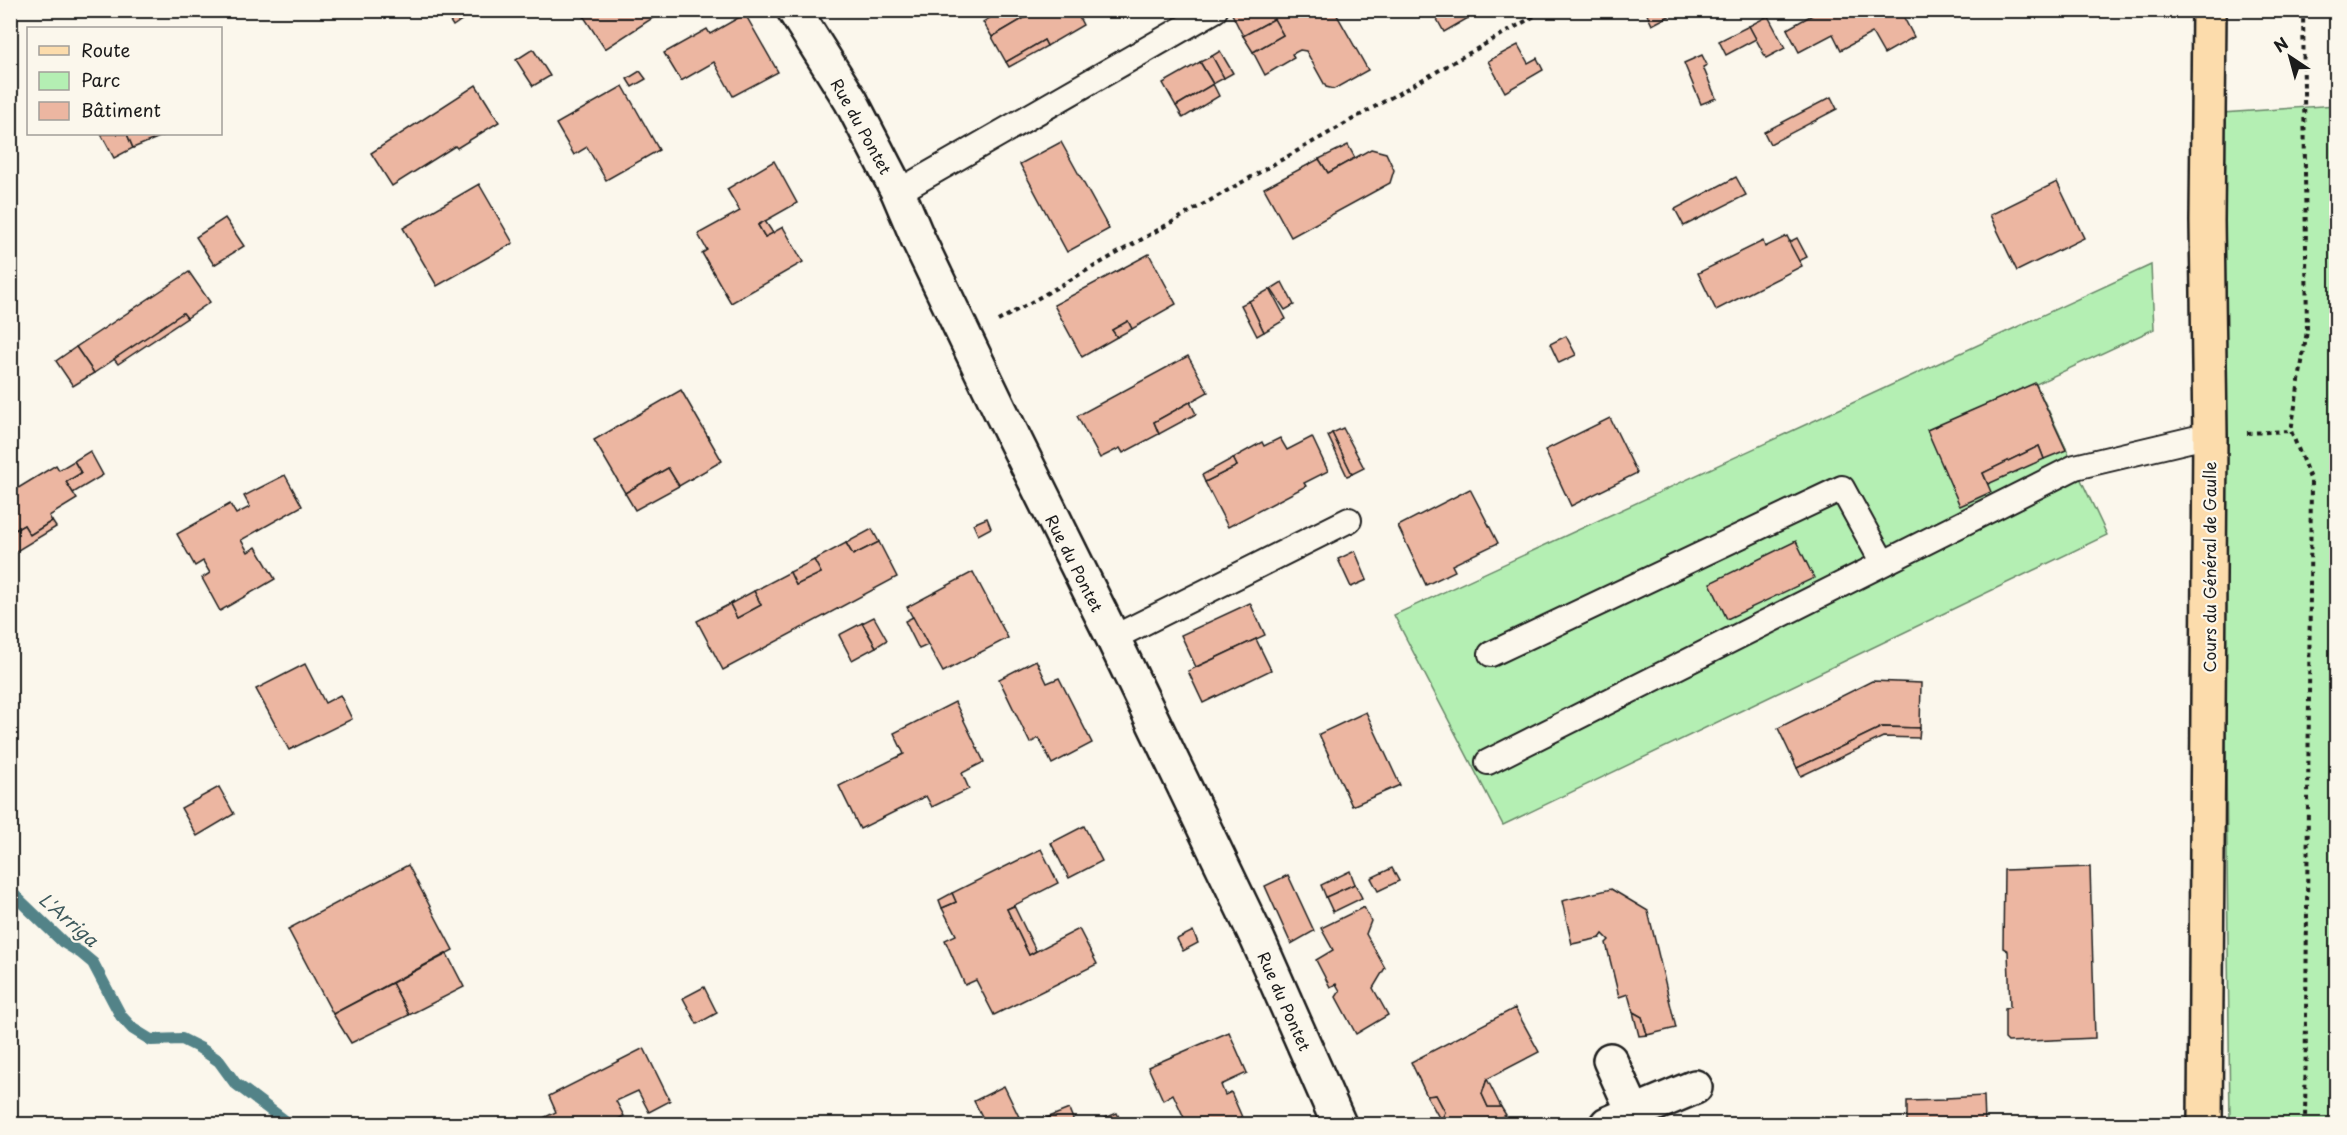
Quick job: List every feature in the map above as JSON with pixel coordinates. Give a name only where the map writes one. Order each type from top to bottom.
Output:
[{"type":"main road","name":"Cours du Général de Gaulle","points":[[2205,1125],[2210,435],[2207,221],[2209,10]]},
{"type":"street","name":"Rue du Pontet","points":[[794,10],[851,101],[898,192],[966,339],[1258,940],[1340,1125]]},
{"type":"street","points":[[1610,1060],[1620,1119],[1695,1087]]},
{"type":"lane","points":[[898,192],[1215,10]]},
{"type":"lane","points":[[1488,762],[2075,467],[2210,435]]},
{"type":"lane","points":[[1491,654],[1842,488],[1883,563]]},
{"type":"lane","points":[[1113,638],[1349,520]]},
{"type":"path","points":[[966,339],[1545,10]]},
{"type":"path","points":[[2303,10],[2307,332],[2291,431],[2311,481],[2305,1125]]},
{"type":"green space","points":[[2336,105],[2336,1124],[2230,1124],[2223,491],[2222,113]]},
{"type":"green space","points":[[2151,265],[2154,329],[2036,384],[2107,535],[1503,825],[1394,615]]},
{"type":"building","points":[[443,10],[476,10],[453,26]]},
{"type":"building","points":[[594,10],[665,10],[605,49],[584,17]]},
{"type":"building","points":[[1002,10],[1038,10],[992,37],[983,22]]},
{"type":"building","points":[[1038,10],[1075,10],[1083,25],[1047,46],[1044,40],[1006,62],[992,37]]},
{"type":"building","points":[[1238,10],[1278,10],[1280,15],[1288,10],[1334,10],[1368,70],[1334,89],[1326,87],[1306,51],[1300,50],[1292,54],[1294,58],[1265,75],[1253,52],[1283,35],[1274,19],[1243,36],[1232,14]]},
{"type":"building","points":[[1432,10],[1482,10],[1444,32]]},
{"type":"building","points":[[1645,10],[1673,10],[1675,13],[1652,25]]},
{"type":"building","points":[[1821,10],[1900,10],[1914,37],[1884,54],[1872,33],[1841,50],[1833,34],[1799,52],[1787,29]]},
{"type":"building","points":[[745,14],[778,72],[733,96],[714,62],[681,81],[664,53],[707,29],[710,34]]},
{"type":"building","points":[[1768,16],[1785,48],[1766,58],[1749,26]]},
{"type":"building","points":[[1274,19],[1283,35],[1253,52],[1243,36]]},
{"type":"building","points":[[1749,26],[1756,39],[1726,55],[1719,41]]},
{"type":"building","points":[[1044,40],[1047,46],[1009,67],[1006,62]]},
{"type":"building","points":[[1518,45],[1528,63],[1537,58],[1543,70],[1505,92],[1488,61]]},
{"type":"building","points":[[533,49],[550,76],[533,86],[516,60]]},
{"type":"building","points":[[1220,51],[1233,73],[1224,78],[1212,56]]},
{"type":"building","points":[[1702,55],[1707,65],[1703,67],[1716,98],[1701,104],[1684,63]]},
{"type":"building","points":[[1212,56],[1224,78],[1213,84],[1200,62]]},
{"type":"building","points":[[1200,62],[1213,84],[1176,106],[1163,83]]},
{"type":"building","points":[[640,71],[646,79],[632,87],[627,79]]},
{"type":"building","points":[[1213,84],[1219,96],[1183,118],[1176,106]]},
{"type":"building","points":[[476,85],[499,122],[457,148],[455,146],[392,186],[371,153]]},
{"type":"building","points":[[623,86],[659,150],[606,180],[587,147],[574,155],[556,124]]},
{"type":"building","points":[[1831,97],[1837,109],[1770,144],[1764,132]]},
{"type":"building","points":[[102,135],[127,135],[133,148],[114,158]]},
{"type":"building","points":[[127,135],[165,135],[133,148]]},
{"type":"building","points":[[1061,142],[1109,229],[1067,252],[1020,164]]},
{"type":"building","points":[[1348,145],[1355,158],[1328,173],[1319,159]]},
{"type":"building","points":[[1371,149],[1386,153],[1394,170],[1390,183],[1291,237],[1264,188],[1319,159],[1328,173]]},
{"type":"building","points":[[774,161],[797,203],[758,225],[765,237],[783,227],[803,262],[731,303],[702,253],[707,250],[698,234],[740,211],[727,189]]},
{"type":"building","points":[[1736,177],[1746,195],[1684,226],[1675,209]]},
{"type":"building","points":[[2057,182],[2084,238],[2017,271],[1990,215]]},
{"type":"building","points":[[479,184],[513,243],[437,286],[403,228]]},
{"type":"building","points":[[225,218],[244,246],[214,265],[196,237]]},
{"type":"building","points":[[765,221],[773,233],[765,237],[758,225]]},
{"type":"building","points":[[1787,236],[1802,266],[1716,310],[1698,273],[1763,241],[1765,247]]},
{"type":"building","points":[[1797,238],[1807,257],[1799,261],[1789,242]]},
{"type":"building","points":[[1149,254],[1176,304],[1132,329],[1128,321],[1112,330],[1117,337],[1082,357],[1054,305]]},
{"type":"building","points":[[189,272],[210,302],[187,318],[183,313],[94,373],[76,347]]},
{"type":"building","points":[[1282,282],[1294,305],[1285,310],[1271,289]]},
{"type":"building","points":[[1270,289],[1286,319],[1264,332],[1249,301]]},
{"type":"building","points":[[1249,301],[1264,332],[1257,336],[1241,305]]},
{"type":"building","points":[[183,313],[187,318],[118,364],[114,359]]},
{"type":"building","points":[[1128,321],[1132,329],[1117,337],[1112,330]]},
{"type":"building","points":[[1566,336],[1576,355],[1559,363],[1550,344]]},
{"type":"building","points":[[76,347],[94,373],[73,386],[56,361]]},
{"type":"building","points":[[1188,356],[1208,392],[1154,422],[1159,434],[1123,453],[1120,448],[1100,458],[1077,416]]},
{"type":"building","points":[[2035,383],[2066,450],[2044,459],[2039,446],[1983,473],[1991,492],[1960,506],[1927,430]]},
{"type":"building","points":[[681,390],[722,461],[679,486],[668,468],[625,493],[594,440]]},
{"type":"building","points":[[1190,402],[1196,414],[1159,434],[1154,422]]},
{"type":"building","points":[[1610,418],[1637,473],[1571,506],[1545,450]]},
{"type":"building","points":[[1343,428],[1364,468],[1352,474],[1332,433]]},
{"type":"building","points":[[1332,433],[1352,474],[1347,476],[1328,436]]},
{"type":"building","points":[[1312,437],[1328,471],[1304,483],[1306,486],[1228,527],[1205,482],[1237,466],[1233,458],[1262,442],[1264,446],[1280,438],[1287,450]]},
{"type":"building","points":[[2039,446],[2044,459],[1988,484],[1983,473]]},
{"type":"building","points":[[90,451],[103,475],[73,493],[66,482],[81,473],[74,461]]},
{"type":"building","points":[[1233,458],[1237,466],[1205,482],[1202,475]]},
{"type":"building","points":[[74,461],[81,473],[66,482],[77,499],[49,516],[52,521],[30,535],[24,525],[10,533],[10,493],[56,465],[59,470]]},
{"type":"building","points":[[668,468],[679,486],[635,510],[625,493]]},
{"type":"building","points":[[285,475],[302,506],[241,540],[248,552],[256,547],[275,579],[220,611],[202,578],[210,573],[203,561],[195,566],[177,534],[230,504],[236,514],[250,507],[244,496]]},
{"type":"building","points":[[1470,489],[1498,543],[1452,565],[1455,571],[1426,585],[1398,526]]},
{"type":"building","points":[[987,518],[991,528],[978,535],[973,524]]},
{"type":"building","points":[[52,521],[56,527],[10,555],[10,533],[24,525],[30,535]]},
{"type":"building","points":[[872,529],[879,542],[853,555],[846,543]]},
{"type":"building","points":[[1796,541],[1814,578],[1727,619],[1710,583]]},
{"type":"building","points":[[879,542],[897,577],[723,670],[697,621],[730,604],[737,618],[761,605],[754,591],[790,572],[796,585],[821,573],[814,560],[846,543],[853,555]]},
{"type":"building","points":[[1355,551],[1367,580],[1351,587],[1338,559]]},
{"type":"building","points":[[814,560],[821,573],[796,585],[790,572]]},
{"type":"building","points":[[973,572],[1008,638],[943,672],[907,607]]},
{"type":"building","points":[[754,591],[761,605],[737,618],[730,604]]},
{"type":"building","points":[[1250,603],[1265,635],[1196,667],[1181,635]]},
{"type":"building","points":[[874,617],[887,640],[876,647],[862,623]]},
{"type":"building","points":[[913,617],[928,645],[919,649],[905,621]]},
{"type":"building","points":[[862,623],[876,647],[852,660],[839,635]]},
{"type":"building","points":[[1256,639],[1271,670],[1203,703],[1188,671]]},
{"type":"building","points":[[1036,660],[1047,683],[1059,678],[1092,743],[1052,764],[1039,738],[1030,743],[999,679]]},
{"type":"building","points":[[305,664],[325,703],[340,695],[352,719],[289,750],[256,689]]},
{"type":"building","points":[[1872,681],[1921,683],[1920,728],[1882,727],[1797,768],[1778,728]]},
{"type":"building","points":[[955,702],[984,762],[962,773],[969,789],[932,807],[926,796],[860,829],[839,786],[904,754],[894,733]]},
{"type":"building","points":[[1366,712],[1400,785],[1352,806],[1319,734]]},
{"type":"building","points":[[1882,727],[1920,728],[1919,738],[1883,737],[1801,776],[1797,768]]},
{"type":"building","points":[[219,787],[234,814],[197,836],[181,808]]},
{"type":"building","points":[[1084,826],[1102,861],[1069,878],[1051,843]]},
{"type":"building","points":[[1041,849],[1058,883],[1007,909],[1029,955],[1079,929],[1097,964],[994,1015],[976,980],[965,985],[945,940],[956,935],[942,908],[956,902],[952,893]]},
{"type":"building","points":[[408,865],[453,950],[333,1014],[288,929]]},
{"type":"building","points":[[2090,867],[2095,1038],[2008,1042],[2005,1039],[2005,1009],[2010,1007],[2008,951],[2003,948],[2004,870]]},
{"type":"building","points":[[1392,868],[1399,881],[1378,891],[1371,878]]},
{"type":"building","points":[[1350,871],[1355,884],[1326,897],[1321,885]]},
{"type":"building","points":[[1288,875],[1314,931],[1291,944],[1265,886]]},
{"type":"building","points":[[1355,884],[1362,898],[1333,912],[1326,897]]},
{"type":"building","points":[[1611,889],[1648,911],[1676,1028],[1647,1035],[1642,1017],[1633,1012],[1628,994],[1619,997],[1606,943],[1609,940],[1603,934],[1600,938],[1572,944],[1562,901]]},
{"type":"building","points":[[952,893],[956,902],[942,908],[939,900]]},
{"type":"building","points":[[1014,906],[1036,951],[1029,955],[1007,909]]},
{"type":"building","points":[[1364,907],[1371,921],[1366,934],[1385,968],[1373,988],[1388,1015],[1356,1034],[1336,997],[1340,991],[1336,984],[1330,987],[1316,960],[1333,950],[1321,928]]},
{"type":"building","points":[[1193,931],[1198,943],[1183,951],[1177,939]]},
{"type":"building","points":[[447,954],[464,987],[409,1015],[392,983]]},
{"type":"building","points":[[392,983],[409,1015],[351,1043],[333,1014]]},
{"type":"building","points":[[704,987],[717,1013],[697,1024],[683,998]]},
{"type":"building","points":[[1515,1008],[1539,1052],[1487,1079],[1482,1094],[1488,1107],[1501,1107],[1506,1115],[1488,1124],[1442,1124],[1445,1112],[1436,1095],[1427,1096],[1411,1062]]},
{"type":"building","points":[[1633,1012],[1642,1017],[1647,1035],[1639,1036]]},
{"type":"building","points":[[1229,1032],[1247,1073],[1221,1085],[1225,1095],[1231,1092],[1245,1124],[1187,1124],[1173,1094],[1163,1100],[1148,1067]]},
{"type":"building","points":[[644,1048],[670,1101],[649,1112],[638,1091],[616,1101],[624,1116],[609,1124],[531,1124],[556,1112],[549,1096]]},
{"type":"building","points":[[1487,1079],[1501,1107],[1488,1107],[1482,1094]]},
{"type":"building","points":[[1004,1086],[1019,1117],[1004,1124],[986,1124],[974,1101]]},
{"type":"building","points":[[1436,1095],[1445,1112],[1441,1121],[1427,1096]]},
{"type":"building","points":[[1984,1096],[1985,1124],[1907,1124],[1907,1101]]},
{"type":"building","points":[[1069,1109],[1075,1124],[1032,1124]]},
{"type":"building","points":[[1117,1113],[1122,1124],[1091,1124]]},
{"type":"waterway","name":"L'Arriga","points":[[10,891],[63,942],[93,963],[121,1016],[133,1029],[151,1040],[182,1039],[200,1048],[219,1061],[235,1083],[289,1124]]}]
